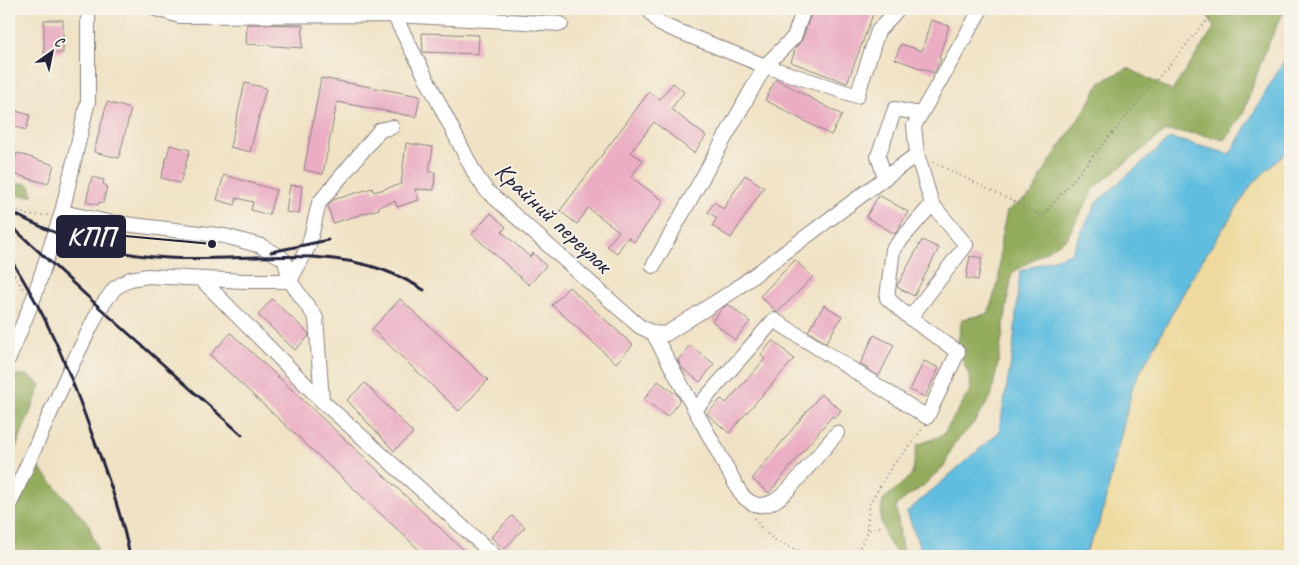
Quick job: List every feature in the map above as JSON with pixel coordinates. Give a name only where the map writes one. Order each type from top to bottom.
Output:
[{"type":"street","points":[[9,358],[34,297],[62,212],[88,100],[88,9]]},
{"type":"street","points":[[156,9],[171,11],[180,16],[243,12],[435,13],[561,24]]},
{"type":"street","points":[[652,9],[651,13],[660,24],[765,66],[857,96],[878,31],[898,9]]},
{"type":"street","points":[[653,266],[765,66],[794,37],[804,9]]},
{"type":"street","points":[[910,318],[966,245],[932,204],[917,154],[914,126],[981,9]]},
{"type":"street","name":"Крайний переулок","points":[[392,12],[475,174],[486,190],[639,326],[653,333]]},
{"type":"street","points":[[885,178],[878,156],[895,108],[921,114]]},
{"type":"street","points":[[290,281],[309,245],[319,204],[380,130],[392,128]]},
{"type":"street","points":[[653,333],[666,334],[733,291],[917,154]]},
{"type":"street","points":[[695,410],[774,320],[927,417],[958,352],[910,318],[887,298],[893,249],[932,204]]},
{"type":"street","points":[[62,212],[108,222],[217,234],[267,248],[285,261],[290,281],[316,318],[322,401]]},
{"type":"street","points":[[9,506],[69,371],[100,308],[109,294],[122,283],[138,277],[148,276],[244,282],[290,281]]},
{"type":"street","points":[[201,279],[322,401],[495,556]]},
{"type":"street","points":[[653,333],[741,494],[748,502],[755,505],[766,505],[777,500],[787,492],[837,433]]},
{"type":"path","points":[[917,154],[1043,216],[1216,9]]},
{"type":"path","points":[[9,206],[29,216],[50,215],[48,223]]},
{"type":"path","points":[[9,266],[25,294],[28,287]]},
{"type":"path","points":[[855,556],[862,546],[866,534],[870,503],[892,466],[920,432],[927,417]]},
{"type":"path","points":[[748,502],[760,527],[768,536],[779,544],[793,550],[818,556]]},
{"type":"path","points":[[866,534],[869,530],[882,526]]},
{"type":"green space","points":[[1204,9],[1285,9],[1265,51],[1243,114],[1225,140],[1198,134],[1166,131],[1095,187],[1067,238],[1012,273],[991,397],[973,424],[953,445],[945,465],[923,486],[896,505],[902,549],[909,556],[900,556],[887,541],[880,518],[883,500],[912,475],[917,445],[943,435],[971,389],[969,375],[957,346],[962,319],[988,314],[999,279],[1001,238],[1007,211],[1032,194],[1047,166],[1088,105],[1100,82],[1128,68],[1172,91],[1214,28]]},
{"type":"green space","points":[[9,178],[18,184],[27,183],[30,186],[32,196],[9,194]]},
{"type":"green space","points":[[16,375],[27,375],[41,385],[9,465],[9,389]]},
{"type":"green space","points":[[35,463],[89,525],[99,556],[9,556],[9,523]]},
{"type":"sand","points":[[1290,149],[1290,556],[1084,556],[1100,522],[1133,385],[1196,270],[1252,184]]},
{"type":"water","points":[[1290,50],[1290,149],[1252,184],[1196,270],[1133,385],[1100,522],[1084,556],[929,556],[920,548],[907,512],[999,432],[1013,350],[1020,271],[1071,253],[1097,202],[1170,138],[1230,154]]},
{"type":"building","points":[[813,9],[875,9],[847,83],[791,62],[796,47],[802,40]]},
{"type":"building","points":[[44,20],[63,20],[63,53],[44,53]]},
{"type":"building","points":[[931,20],[949,26],[939,58],[941,59],[934,73],[895,59],[901,44],[922,51]]},
{"type":"building","points":[[247,24],[303,25],[302,48],[246,44]]},
{"type":"building","points":[[422,33],[479,35],[478,54],[423,52]]},
{"type":"building","points":[[321,78],[420,96],[416,117],[337,102],[323,174],[304,170]]},
{"type":"building","points":[[776,79],[842,115],[831,135],[765,100]]},
{"type":"building","points":[[245,83],[266,88],[250,152],[230,147]]},
{"type":"building","points":[[673,83],[684,92],[671,109],[706,136],[694,153],[654,122],[631,152],[643,160],[631,177],[664,201],[634,242],[628,237],[617,253],[607,246],[619,231],[588,208],[577,224],[560,211],[649,92],[660,99]]},
{"type":"building","points":[[107,102],[131,109],[119,158],[94,152]]},
{"type":"building","points":[[9,109],[30,115],[26,130],[9,125]]},
{"type":"building","points":[[406,143],[433,147],[429,172],[435,172],[434,190],[415,189],[419,200],[397,207],[395,201],[378,207],[379,209],[333,223],[328,206],[333,200],[372,188],[374,192],[401,184]]},
{"type":"building","points":[[170,145],[190,150],[180,183],[161,178]]},
{"type":"building","points":[[17,153],[54,165],[48,184],[10,173]]},
{"type":"building","points":[[224,175],[276,190],[269,215],[251,210],[253,202],[237,198],[235,205],[217,200]]},
{"type":"building","points":[[745,175],[764,187],[731,238],[712,226],[717,218],[708,212],[714,202],[723,209]]},
{"type":"building","points":[[92,177],[104,180],[103,184],[107,186],[103,203],[99,202],[98,205],[86,202]]},
{"type":"building","points":[[290,185],[302,186],[299,214],[286,212]]},
{"type":"building","points":[[879,195],[908,212],[895,234],[866,217]]},
{"type":"building","points":[[491,213],[506,227],[502,232],[530,257],[533,253],[546,266],[529,285],[472,234]]},
{"type":"building","points":[[922,240],[939,248],[914,296],[897,286]]},
{"type":"building","points":[[970,256],[982,258],[978,280],[966,278]]},
{"type":"building","points":[[795,260],[813,277],[777,312],[760,296]]},
{"type":"building","points":[[569,287],[633,345],[616,363],[552,305]]},
{"type":"building","points":[[272,299],[308,333],[309,336],[295,350],[258,315]]},
{"type":"building","points":[[400,299],[488,380],[459,411],[372,329]]},
{"type":"building","points":[[728,304],[750,322],[735,340],[712,321]]},
{"type":"building","points":[[824,305],[842,316],[826,343],[808,331]]},
{"type":"building","points":[[231,333],[470,556],[426,556],[210,355]]},
{"type":"building","points":[[874,335],[894,345],[879,376],[860,364]]},
{"type":"building","points":[[773,340],[794,359],[729,433],[707,414],[721,399],[726,403],[765,359],[761,355]]},
{"type":"building","points":[[690,345],[714,364],[700,382],[681,367],[678,360]]},
{"type":"building","points":[[924,361],[939,368],[925,397],[910,390]]},
{"type":"building","points":[[658,381],[677,395],[680,400],[667,417],[644,399]]},
{"type":"building","points":[[365,383],[413,433],[394,451],[347,400]]},
{"type":"building","points":[[821,394],[841,410],[835,418],[832,416],[769,493],[752,479]]},
{"type":"building","points":[[512,516],[525,527],[504,549],[491,537]]},
{"type":"railway","points":[[9,211],[66,237],[86,244],[126,253],[195,259],[276,256],[330,259],[357,263],[383,270],[424,290]]},
{"type":"railway","points":[[9,224],[242,435]]},
{"type":"railway","points":[[271,252],[328,240]]},
{"type":"railway","points":[[9,257],[45,319],[73,383],[113,492],[130,556]]},
{"type":"place","name":"КПП","points":[[212,244]]}]
